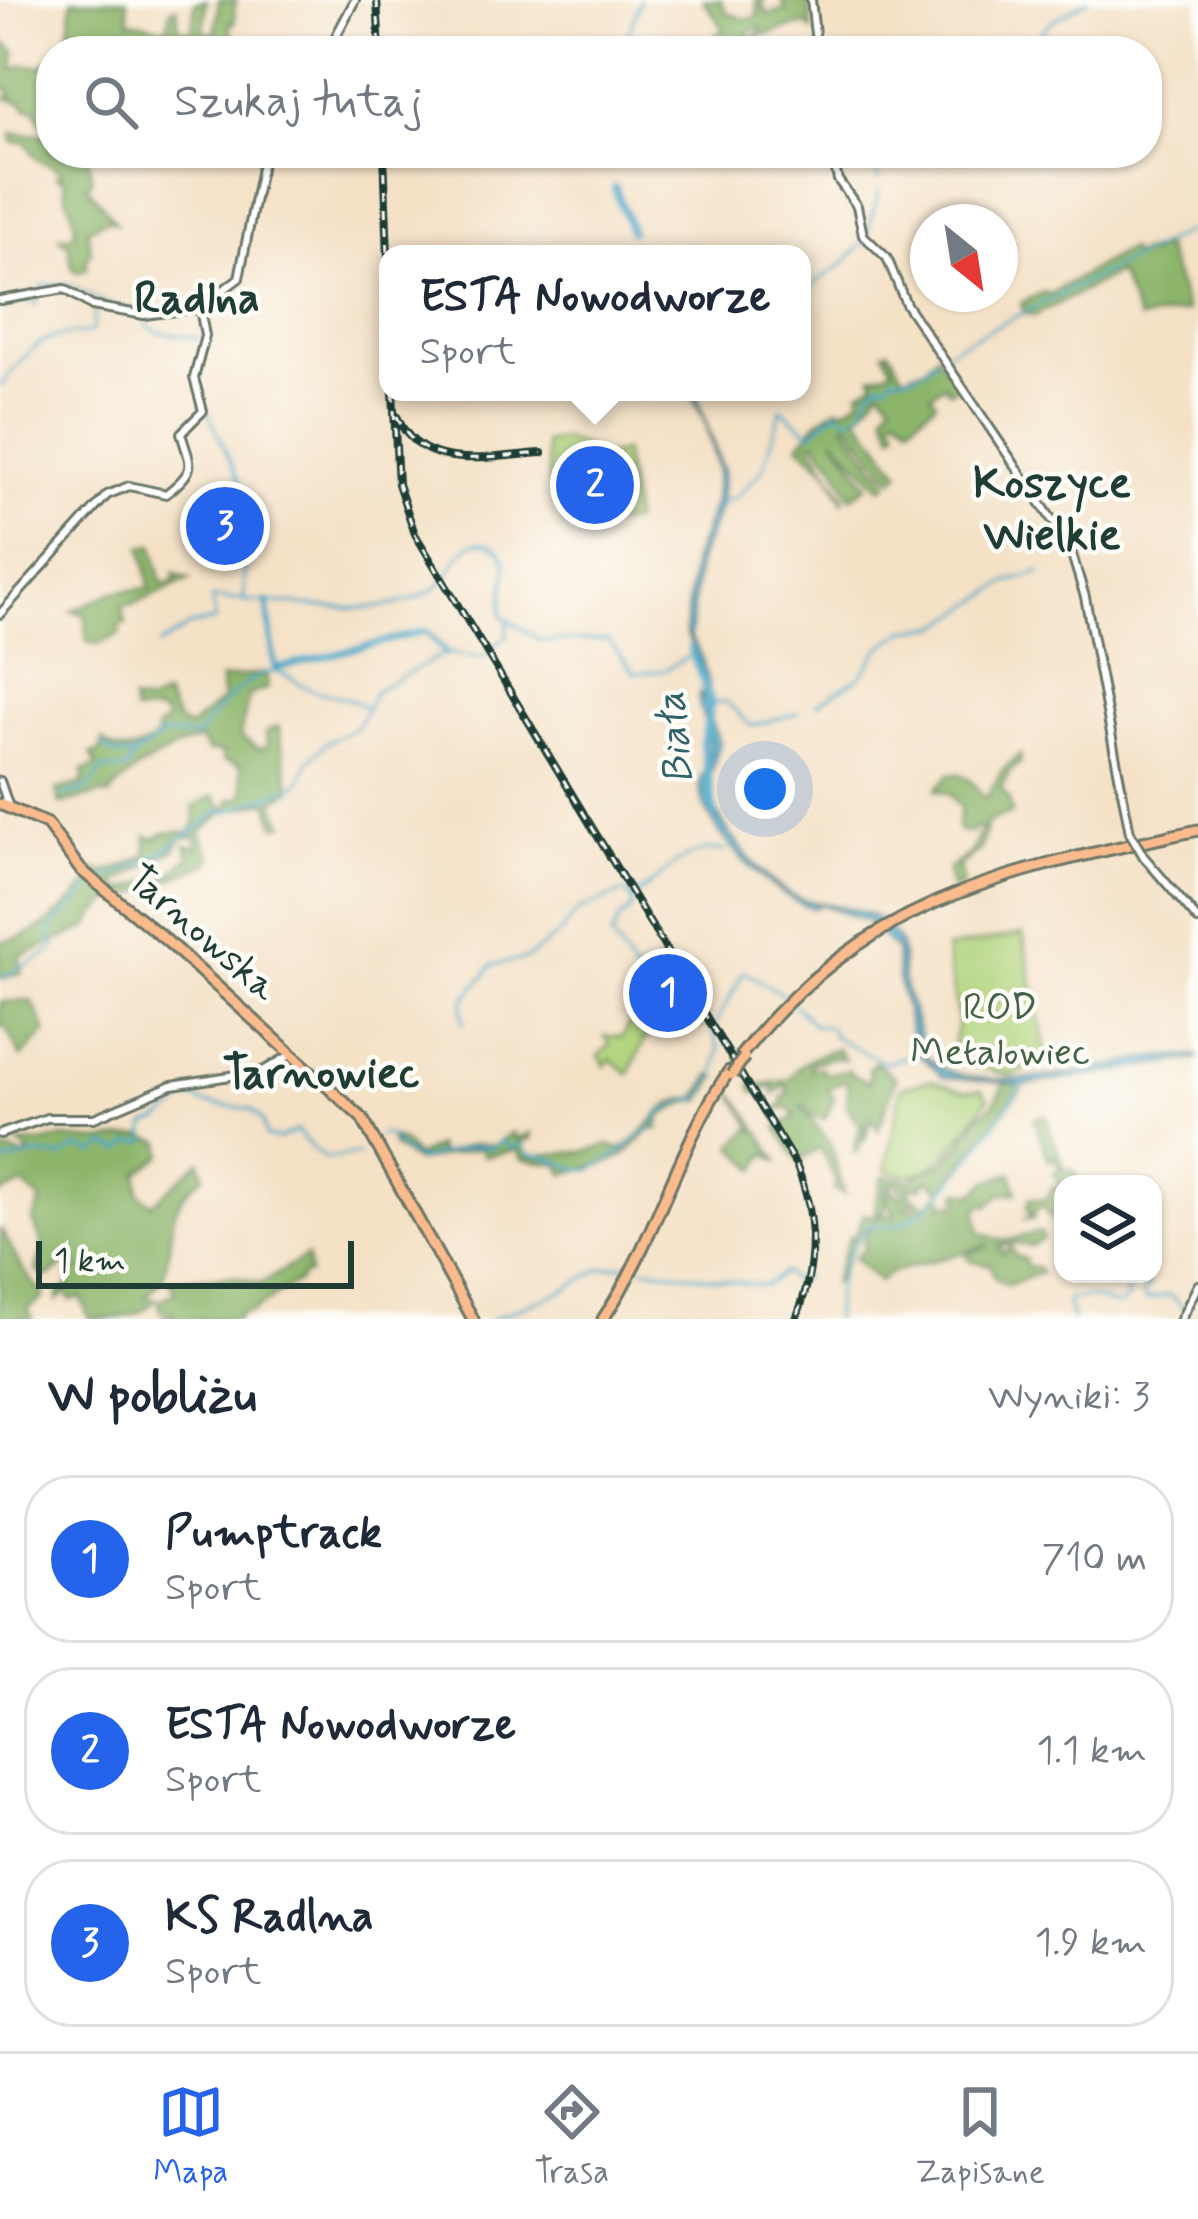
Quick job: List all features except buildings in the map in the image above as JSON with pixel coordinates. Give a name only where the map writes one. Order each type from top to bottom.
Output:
[{"type":"main road","name":"Tarnowska","points":[[4,806],[31,814],[50,827],[77,866],[170,943],[367,1124],[473,1319]]},
{"type":"main road","points":[[606,1319],[630,1280],[730,1073],[804,991],[864,942],[902,919],[1000,879],[1198,832]]},
{"type":"street","points":[[336,36],[355,0]]},
{"type":"street","points":[[811,0],[815,36]]},
{"type":"street","points":[[0,300],[65,289],[92,306],[147,315],[200,308],[239,278],[261,168]]},
{"type":"street","points":[[835,168],[838,181],[857,206],[862,233],[887,258],[904,299],[1071,549],[1085,597],[1130,833],[1144,857],[1198,920]]},
{"type":"street","points":[[0,614],[107,495],[129,486],[166,494],[187,472],[192,460],[181,433],[203,413],[194,378],[204,341],[200,308]]},
{"type":"street","points":[[0,781],[4,806]]},
{"type":"street","points":[[0,1134],[47,1118],[94,1118],[176,1084],[266,1070],[292,1054]]},
{"type":"street","points":[[1183,1319],[1197,1288]]},
{"type":"green space","points":[[72,0],[127,0],[129,21],[163,28],[168,28],[170,10],[177,7],[179,29],[192,31],[195,3],[206,0],[204,32],[215,34],[219,0],[235,0],[234,23],[229,23],[232,36],[69,36]]},
{"type":"green space","points":[[703,0],[721,0],[726,12],[744,19],[758,16],[756,0],[762,0],[766,14],[785,10],[782,0],[808,0],[812,30],[805,24],[756,36],[762,28],[756,27],[748,36],[715,36],[725,30]]},
{"type":"green space","points":[[0,38],[15,52],[13,70],[36,66],[36,112],[3,97],[12,98],[9,89],[0,86]]},
{"type":"green space","points":[[12,133],[36,134],[36,157],[26,142],[13,142]]},
{"type":"green space","points":[[56,168],[90,168],[92,181],[86,185],[116,222],[106,219],[87,230],[91,251],[87,269],[78,272],[72,268],[68,242],[60,237],[74,235],[75,228],[65,181],[56,176],[60,170]]},
{"type":"green space","points":[[1164,247],[1187,311],[1139,320],[1118,273],[1034,316],[1025,313],[1021,303],[1044,292],[1048,295],[1129,249],[1132,256]]},
{"type":"green space","points":[[889,350],[904,376],[927,366],[937,354],[959,385],[950,391],[944,384],[931,394],[936,402],[910,424],[898,414],[893,418],[898,429],[893,433],[885,412],[892,401],[881,388],[858,416],[901,473],[892,479],[849,423],[845,425],[888,483],[881,488],[834,437],[868,485],[851,497],[834,464],[815,441],[811,443],[828,471],[799,445],[817,422],[861,398],[859,391],[875,382],[872,376],[893,369],[884,351]]},
{"type":"green space","points":[[564,439],[582,446],[596,460],[623,451],[634,521],[576,530],[561,483],[550,488],[545,443]]},
{"type":"green space","points":[[153,545],[162,584],[176,581],[174,573],[190,579],[122,605],[126,624],[118,627],[120,634],[98,644],[87,642],[85,614],[72,611],[114,592],[150,588],[142,547]]},
{"type":"green space","points":[[266,673],[268,688],[249,695],[240,736],[258,749],[267,747],[266,732],[278,726],[291,790],[273,801],[284,824],[276,826],[268,801],[224,812],[200,832],[212,858],[209,863],[133,895],[118,894],[90,926],[19,957],[22,973],[0,979],[0,941],[43,926],[98,869],[103,873],[124,867],[147,854],[147,836],[156,839],[163,833],[190,832],[196,822],[193,806],[214,796],[228,808],[230,799],[244,796],[240,765],[223,760],[222,752],[208,751],[201,740],[150,762],[110,796],[60,804],[57,790],[84,783],[83,770],[94,768],[91,754],[100,752],[103,741],[129,751],[156,739],[165,716],[134,713],[132,701],[148,704],[165,696],[177,721],[189,728],[222,700],[221,679]],"holes":[[[195,836],[199,848],[186,845],[190,856],[175,871],[124,890],[114,884],[175,849],[182,838]]]},
{"type":"green space","points":[[1020,754],[1021,762],[1009,772],[1001,789],[1012,813],[988,822],[980,850],[959,867],[963,885],[951,889],[948,870],[971,853],[982,828],[959,831],[961,808],[949,793],[936,790],[955,773],[966,777],[986,799],[1002,771]]},
{"type":"green space","name":"ROD Metalowiec","points":[[1023,934],[1047,1058],[1011,1076],[950,1059],[958,1022],[946,949]]},
{"type":"green space","points":[[663,960],[702,1027],[694,1021],[647,1035],[629,1074],[611,1059],[605,1066],[599,1055],[610,1045],[605,1036],[622,1037],[636,1011],[632,995],[642,989],[638,972]]},
{"type":"green space","points":[[32,1001],[46,1032],[21,1058],[6,1027],[0,1028],[0,1002]]},
{"type":"green space","points":[[838,1049],[844,1059],[832,1057],[811,1064],[811,1070],[821,1068],[826,1074],[850,1070],[870,1082],[869,1068],[876,1062],[896,1078],[878,1130],[872,1117],[864,1143],[866,1119],[858,1152],[854,1152],[860,1124],[846,1106],[849,1088],[845,1080],[829,1089],[834,1099],[825,1119],[801,1107],[831,1144],[844,1194],[834,1190],[836,1182],[821,1148],[798,1161],[777,1127],[795,1117],[790,1108],[777,1110],[789,1094],[786,1085],[774,1094],[774,1086],[755,1093],[751,1086],[790,1080],[810,1059]]},
{"type":"green space","points":[[712,1074],[717,1076],[701,1101],[687,1102],[661,1116],[658,1129],[649,1130],[620,1157],[564,1174],[560,1164],[522,1159],[517,1150],[484,1156],[482,1149],[474,1149],[416,1162],[393,1146],[390,1137],[402,1141],[416,1157],[437,1146],[440,1155],[472,1144],[495,1146],[513,1132],[517,1139],[531,1133],[531,1139],[521,1141],[529,1156],[607,1145],[621,1149],[672,1104],[696,1099]]},
{"type":"green space","points":[[931,1080],[964,1091],[981,1089],[988,1099],[932,1167],[902,1175],[886,1169],[901,1087]]},
{"type":"green space","points":[[1006,1083],[1024,1085],[942,1191],[933,1182],[925,1181],[922,1188],[909,1186],[913,1201],[905,1207],[912,1210],[917,1199],[925,1206],[938,1195],[944,1197],[944,1207],[954,1205],[962,1200],[957,1196],[960,1191],[974,1193],[988,1181],[1012,1173],[1017,1193],[1001,1194],[988,1206],[983,1204],[977,1211],[980,1233],[1004,1241],[1041,1232],[1043,1239],[1030,1246],[998,1247],[1003,1253],[1011,1247],[1015,1256],[1025,1259],[1027,1268],[1037,1267],[1041,1273],[1007,1285],[994,1277],[991,1265],[966,1255],[989,1245],[889,1273],[879,1282],[854,1258],[865,1248],[863,1240],[872,1226],[858,1238],[832,1285],[850,1236],[855,1236],[864,1214],[896,1213],[887,1203],[891,1186],[903,1197],[894,1183],[886,1187],[884,1213],[877,1213],[883,1176],[911,1181],[943,1163]]},
{"type":"green space","points":[[732,1092],[779,1162],[766,1153],[757,1170],[733,1146],[750,1129],[756,1133]]},
{"type":"green space","points":[[1045,1115],[1065,1170],[1077,1175],[1054,1175],[1053,1174],[1060,1171],[1053,1156],[1049,1160],[1034,1119]]},
{"type":"green space","points":[[142,1136],[162,1142],[163,1155],[138,1173],[139,1194],[152,1204],[200,1161],[204,1176],[176,1208],[163,1277],[145,1297],[156,1299],[135,1314],[89,1319],[81,1297],[70,1300],[66,1292],[57,1300],[70,1284],[67,1275],[79,1268],[73,1258],[50,1276],[36,1270],[44,1248],[33,1221],[41,1201],[24,1184],[0,1194],[0,1152],[24,1157],[30,1152],[17,1143]]},
{"type":"green space","points":[[1054,1187],[1054,1221],[1045,1207],[1037,1207],[1033,1219],[1025,1219],[1032,1214],[1027,1209],[1030,1198],[1046,1199]]},
{"type":"green space","points":[[0,1228],[44,1297],[28,1309],[33,1319],[0,1319]]},
{"type":"green space","points":[[307,1256],[309,1274],[251,1312],[241,1312],[238,1319],[167,1319],[163,1315],[173,1317],[174,1312],[160,1309],[159,1301],[176,1292],[169,1281],[235,1276],[260,1284]]},
{"type":"water","points":[[695,401],[698,401],[723,472],[721,505],[698,561],[690,637],[701,656],[710,717],[720,743],[706,789],[732,836],[787,893],[869,914],[891,930],[901,948],[903,980],[922,1051],[941,1067],[997,1080],[1157,1057],[1198,1059],[1026,1085],[943,1077],[916,1051],[896,950],[869,922],[821,904],[814,908],[781,892],[727,842],[704,805],[700,788],[710,752],[698,697],[700,692],[703,701],[705,686],[699,659],[685,632],[693,561],[715,502],[718,471]]},
{"type":"waterway","points":[[627,36],[640,0]]},
{"type":"waterway","points":[[1039,35],[1052,21],[1088,0]]},
{"type":"waterway","points":[[874,168],[879,180]]},
{"type":"waterway","name":"Biała","points":[[615,188],[631,231]]},
{"type":"waterway","points":[[867,235],[879,191]]},
{"type":"waterway","points":[[944,352],[1188,231]]},
{"type":"waterway","points":[[811,286],[843,264],[865,241]]},
{"type":"waterway","points":[[18,301],[37,304],[43,286],[61,284],[137,311]]},
{"type":"waterway","points":[[0,306],[9,301]]},
{"type":"waterway","points":[[92,331],[95,311]]},
{"type":"waterway","points":[[147,318],[147,325],[158,332],[200,338]]},
{"type":"waterway","points":[[0,386],[46,340],[89,333]]},
{"type":"waterway","points":[[198,380],[207,343]]},
{"type":"waterway","points":[[764,467],[781,409],[811,433],[838,410],[847,419],[863,410],[868,394],[880,382],[917,372],[937,357]]},
{"type":"waterway","points":[[203,401],[243,489],[238,527],[245,563],[244,602],[365,608],[408,601],[438,586],[466,548],[482,542],[505,558],[502,614],[540,641],[608,640],[635,673],[663,671],[693,654]]},
{"type":"waterway","points":[[719,502],[735,498],[762,470]]},
{"type":"waterway","points":[[817,704],[861,676],[880,648],[906,630],[940,626],[1006,583],[1041,572]]},
{"type":"waterway","points":[[215,618],[212,598],[243,600]]},
{"type":"waterway","points":[[267,601],[275,669]]},
{"type":"waterway","points":[[159,645],[190,626],[214,621]]},
{"type":"waterway","points":[[98,879],[148,860],[223,809],[227,812],[299,784],[309,760],[326,743],[357,728],[376,690],[446,653],[482,658],[507,636],[507,623]]},
{"type":"waterway","points":[[275,669],[426,631],[446,653]]},
{"type":"waterway","name":"Biała","points":[[691,648],[711,703],[703,744],[714,813]]},
{"type":"waterway","points":[[63,796],[89,788],[102,769],[126,770],[135,755],[163,735],[197,737],[231,696],[265,673],[280,673],[364,707]]},
{"type":"waterway","points":[[711,703],[727,702],[751,726],[799,713]]},
{"type":"waterway","points":[[102,746],[115,755],[133,756]]},
{"type":"waterway","points":[[632,898],[685,858],[725,851]]},
{"type":"waterway","points":[[47,953],[55,946],[49,930],[92,887]]},
{"type":"waterway","points":[[624,892],[632,898],[632,909]]},
{"type":"waterway","points":[[464,1023],[466,997],[492,965],[526,959],[559,934],[578,911],[621,893]]},
{"type":"waterway","points":[[630,911],[618,921],[612,937],[634,972]]},
{"type":"waterway","points":[[0,978],[45,955]]},
{"type":"waterway","points":[[716,1070],[719,1048],[712,1031],[744,971],[783,995]]},
{"type":"waterway","points":[[635,976],[638,982]]},
{"type":"waterway","points":[[798,1009],[814,1025],[830,1027],[833,1036],[885,1063],[919,1053]]},
{"type":"waterway","points":[[390,1136],[418,1160],[473,1146],[493,1148],[501,1140],[512,1149],[521,1143],[529,1155],[591,1170],[656,1125],[657,1115],[690,1099],[698,1101],[715,1074]]},
{"type":"waterway","points":[[834,1319],[842,1268],[860,1235],[870,1225],[903,1223],[923,1210],[970,1158],[1023,1084]]},
{"type":"waterway","points":[[0,1164],[39,1154],[62,1157],[77,1147],[95,1153],[106,1145],[122,1151],[130,1143],[146,1142],[146,1125],[161,1120],[190,1096],[203,1103],[251,1109],[262,1120],[266,1137],[278,1139],[297,1131],[312,1148]]},
{"type":"waterway","points":[[379,1135],[386,1134]]},
{"type":"waterway","points":[[313,1150],[327,1159]]},
{"type":"waterway","points":[[329,1158],[359,1154]]},
{"type":"waterway","points":[[492,1319],[564,1290],[600,1269],[624,1265]]},
{"type":"waterway","points":[[645,1268],[765,1286],[783,1272],[792,1280],[804,1278]]},
{"type":"waterway","points":[[1086,1298],[1123,1304],[1128,1296],[1125,1283]]},
{"type":"waterway","points":[[1146,1283],[1146,1300],[1170,1295],[1183,1307]]},
{"type":"waterway","points":[[1072,1319],[1067,1300],[1085,1298]]},
{"type":"railway","points":[[377,0],[379,36]]},
{"type":"railway","points":[[385,168],[388,245]]},
{"type":"railway","points":[[393,401],[398,484],[415,534],[796,1165],[808,1204],[812,1242],[808,1280],[796,1319]]},
{"type":"railway","points":[[397,416],[408,435],[440,454],[480,458],[542,453]]},
{"type":"place","name":"ESTA Nowodworze","points":[[595,485]]},
{"type":"place","name":"KS Radlna","points":[[225,526]]},
{"type":"place","name":"Pumptrack","points":[[668,993]]},
{"type":"district","name":"Radlna","points":[[197,299]]},
{"type":"district","name":"Koszyce Wielkie","points":[[1052,510]]},
{"type":"district","name":"Tarnowiec","points":[[321,1074]]}]
